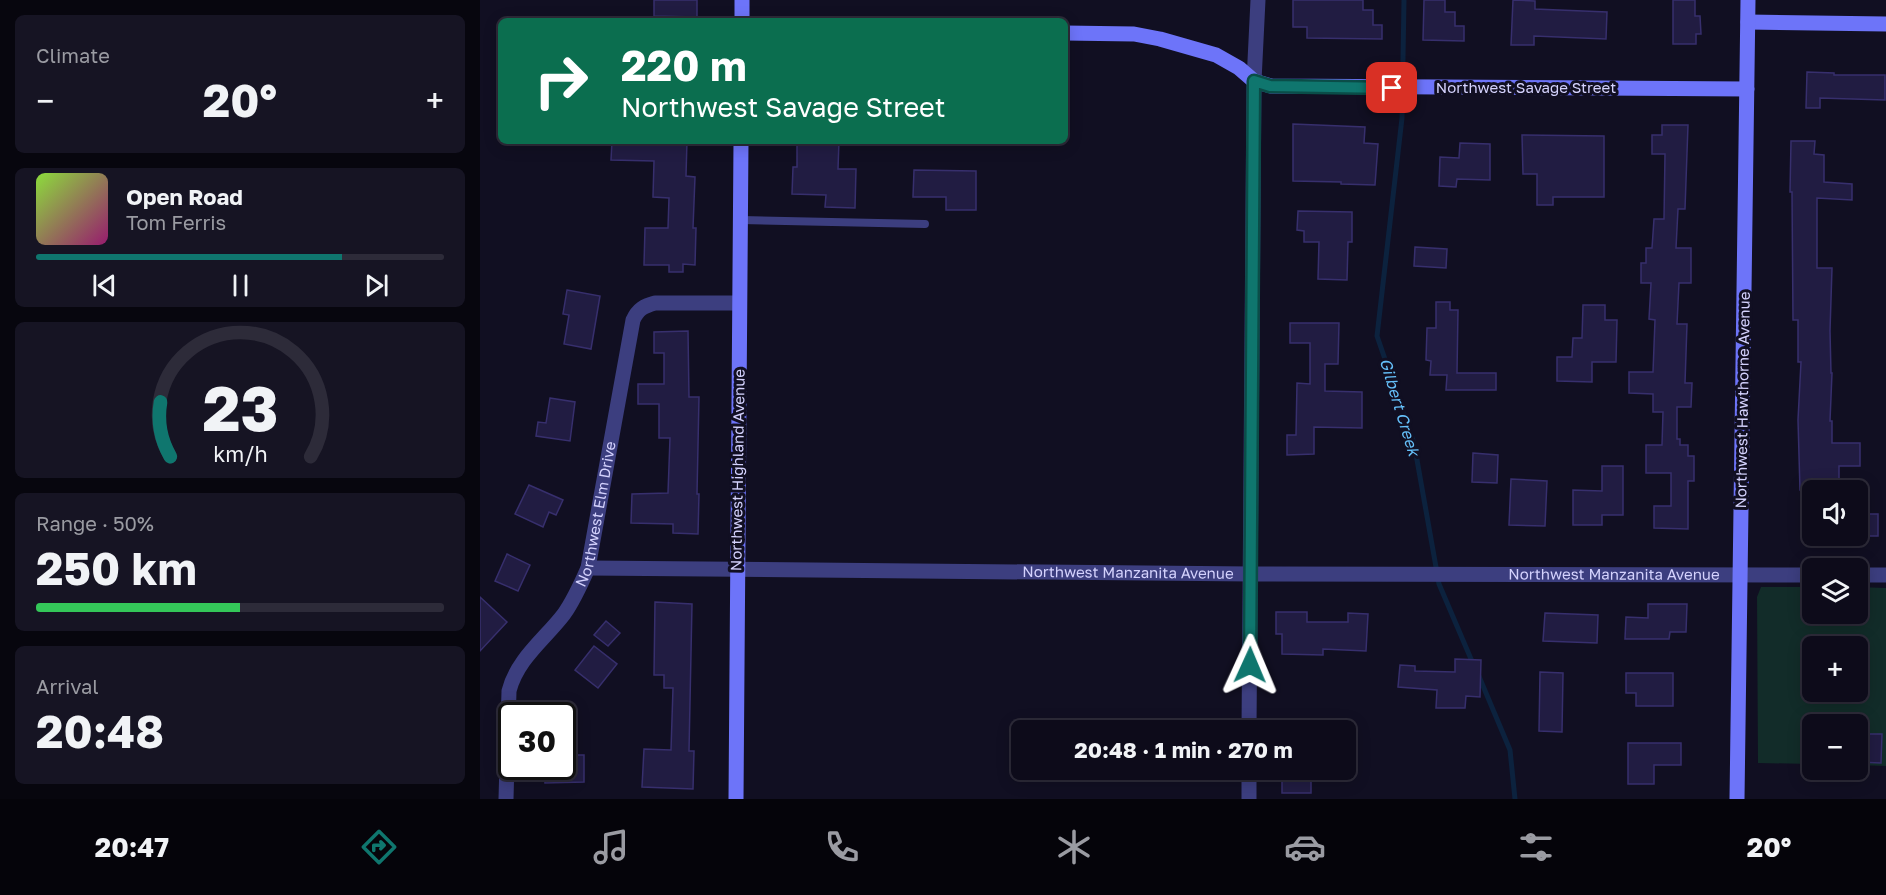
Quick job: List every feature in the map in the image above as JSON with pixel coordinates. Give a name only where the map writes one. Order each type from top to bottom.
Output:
[{"type":"street","points":[[742,0],[742,18]]},
{"type":"street","points":[[1250,720],[1254,81],[1258,0]]},
{"type":"street","name":"Northwest Hawthorne Avenue","points":[[1737,799],[1748,0]]},
{"type":"street","points":[[1748,22],[1886,24]]},
{"type":"street","name":"Northwest Savage Street","points":[[1068,33],[1134,34],[1160,39],[1216,55],[1239,68],[1254,81],[1270,86],[1748,89]]},
{"type":"street","name":"Northwest Highland Avenue","points":[[736,799],[741,144]]},
{"type":"street","name":"Northwest Elm Drive","points":[[506,799],[511,680],[529,654],[564,615],[588,568],[633,320],[643,307],[655,303],[739,303]]},
{"type":"street","name":"Northwest Manzanita Avenue","points":[[588,568],[1251,574],[1802,575]]},
{"type":"street","points":[[1868,575],[1886,575]]},
{"type":"street","points":[[1249,780],[1249,799]]},
{"type":"lane","points":[[741,220],[925,224]]},
{"type":"green space","points":[[1761,587],[1802,587],[1802,624],[1868,624],[1868,587],[1886,588],[1886,766],[1868,765],[1868,714],[1802,714],[1802,764],[1758,763],[1757,597]]},
{"type":"building","points":[[654,0],[697,0],[697,17],[654,16]]},
{"type":"building","points":[[1293,0],[1363,0],[1363,10],[1373,10],[1373,25],[1382,25],[1382,39],[1307,38],[1307,27],[1293,27]]},
{"type":"building","points":[[1424,0],[1445,0],[1445,12],[1455,12],[1455,26],[1464,26],[1464,41],[1423,40]]},
{"type":"building","points":[[1513,0],[1535,1],[1535,9],[1607,12],[1606,39],[1534,36],[1534,45],[1511,45]]},
{"type":"building","points":[[1673,0],[1695,0],[1695,16],[1700,16],[1701,34],[1696,34],[1696,44],[1673,44]]},
{"type":"building","points":[[1807,72],[1834,73],[1834,75],[1885,75],[1885,100],[1820,98],[1820,108],[1806,108]]},
{"type":"building","points":[[1293,124],[1365,127],[1364,143],[1378,144],[1375,185],[1293,181]]},
{"type":"building","points":[[1662,125],[1688,125],[1685,209],[1678,209],[1676,248],[1691,248],[1691,283],[1679,283],[1677,324],[1687,324],[1685,383],[1692,383],[1691,407],[1677,407],[1677,439],[1680,439],[1680,445],[1688,445],[1688,456],[1694,456],[1694,481],[1688,481],[1688,529],[1654,528],[1654,506],[1671,506],[1671,473],[1646,473],[1646,445],[1662,445],[1663,412],[1653,412],[1653,394],[1629,393],[1629,372],[1653,372],[1655,320],[1649,319],[1651,283],[1641,283],[1641,263],[1646,263],[1646,248],[1652,248],[1654,219],[1664,219],[1665,154],[1652,154],[1652,135],[1662,135]]},
{"type":"building","points":[[1522,135],[1604,136],[1604,197],[1553,197],[1553,205],[1537,205],[1537,174],[1523,174]]},
{"type":"building","points":[[1791,141],[1815,141],[1814,154],[1824,155],[1824,182],[1852,184],[1852,200],[1817,198],[1817,268],[1832,268],[1830,421],[1832,421],[1832,443],[1860,443],[1860,466],[1839,466],[1839,480],[1802,480],[1802,490],[1800,490],[1798,420],[1801,362],[1798,362],[1798,320],[1793,320],[1792,192],[1790,192]]},
{"type":"building","points":[[1460,143],[1490,144],[1490,180],[1457,179],[1456,187],[1439,186],[1440,157],[1459,158]]},
{"type":"building","points":[[612,144],[687,144],[686,176],[695,177],[693,228],[696,228],[695,265],[683,264],[683,272],[669,272],[669,265],[644,265],[645,228],[668,228],[669,198],[653,197],[654,161],[611,160]]},
{"type":"building","points":[[797,144],[839,144],[838,169],[856,169],[855,208],[825,207],[826,195],[792,194],[793,167],[797,167]]},
{"type":"building","points":[[914,170],[976,171],[976,210],[946,210],[946,197],[913,197]]},
{"type":"building","points":[[1298,211],[1352,212],[1352,242],[1348,242],[1347,280],[1318,279],[1319,242],[1304,242],[1304,231],[1297,230]]},
{"type":"building","points":[[1415,247],[1447,249],[1446,268],[1414,266]]},
{"type":"building","points":[[567,290],[600,296],[591,349],[564,344],[569,315],[563,314]]},
{"type":"building","points":[[1436,302],[1450,302],[1450,310],[1458,310],[1457,373],[1496,373],[1496,390],[1446,390],[1447,375],[1430,375],[1431,361],[1426,360],[1427,328],[1436,328]]},
{"type":"building","points":[[1583,305],[1605,305],[1605,320],[1617,320],[1616,362],[1592,362],[1592,382],[1557,381],[1557,357],[1572,357],[1573,338],[1582,338]]},
{"type":"building","points":[[1290,323],[1339,323],[1338,364],[1325,364],[1325,391],[1362,392],[1362,428],[1314,427],[1314,454],[1287,455],[1287,435],[1296,435],[1297,383],[1310,384],[1310,343],[1290,343]]},
{"type":"building","points":[[688,331],[689,397],[699,397],[698,534],[673,533],[673,524],[631,523],[632,494],[668,493],[670,438],[659,438],[659,404],[638,404],[638,384],[664,384],[664,353],[654,353],[654,332]]},
{"type":"building","points":[[550,398],[575,402],[570,441],[536,436],[538,422],[546,423]]},
{"type":"building","points":[[1473,453],[1498,455],[1497,483],[1472,482]]},
{"type":"building","points":[[1602,466],[1623,466],[1623,515],[1602,515],[1602,525],[1573,525],[1573,490],[1602,491]]},
{"type":"building","points":[[1511,479],[1547,481],[1545,526],[1509,525]]},
{"type":"building","points":[[529,485],[563,500],[556,515],[549,512],[543,527],[515,514]]},
{"type":"building","points":[[1868,514],[1878,514],[1878,536],[1868,536]]},
{"type":"building","points":[[507,554],[530,565],[518,591],[495,581]]},
{"type":"building","points":[[480,597],[507,622],[480,651]]},
{"type":"building","points":[[655,602],[692,604],[689,751],[694,751],[693,789],[642,787],[644,749],[671,750],[673,688],[664,688],[664,675],[654,675]]},
{"type":"building","points":[[1648,604],[1687,604],[1686,632],[1670,632],[1669,639],[1625,639],[1626,617],[1648,618]]},
{"type":"building","points":[[1276,612],[1307,612],[1307,622],[1348,622],[1348,613],[1368,614],[1366,651],[1323,649],[1323,655],[1282,654],[1282,634],[1276,634]]},
{"type":"building","points":[[1545,613],[1598,615],[1597,643],[1543,641]]},
{"type":"building","points":[[606,621],[620,633],[608,646],[594,635]]},
{"type":"building","points":[[594,646],[617,664],[598,688],[575,670]]},
{"type":"building","points":[[1455,659],[1481,660],[1480,697],[1466,696],[1465,708],[1436,708],[1437,690],[1398,687],[1400,665],[1415,666],[1415,671],[1455,672]]},
{"type":"building","points":[[1540,672],[1563,673],[1562,732],[1539,731]]},
{"type":"building","points":[[1626,673],[1673,673],[1673,706],[1636,706],[1636,693],[1626,693]]},
{"type":"building","points":[[1868,734],[1882,734],[1881,763],[1868,762]]},
{"type":"building","points":[[1628,743],[1681,743],[1681,765],[1654,765],[1654,784],[1628,784]]},
{"type":"building","points":[[576,755],[584,755],[584,782],[545,783],[545,780],[576,780]]},
{"type":"building","points":[[1282,780],[1311,780],[1311,793],[1282,793]]},
{"type":"waterway","name":"Gilbert Creek","points":[[1404,0],[1402,118],[1377,336],[1414,443],[1439,584],[1474,666]]},
{"type":"waterway","name":"Gilbert Creek","points":[[1478,674],[1510,750],[1515,799]]},
{"type":"route","points":[[1250,665],[1254,81],[1270,86],[1392,88]]}]
